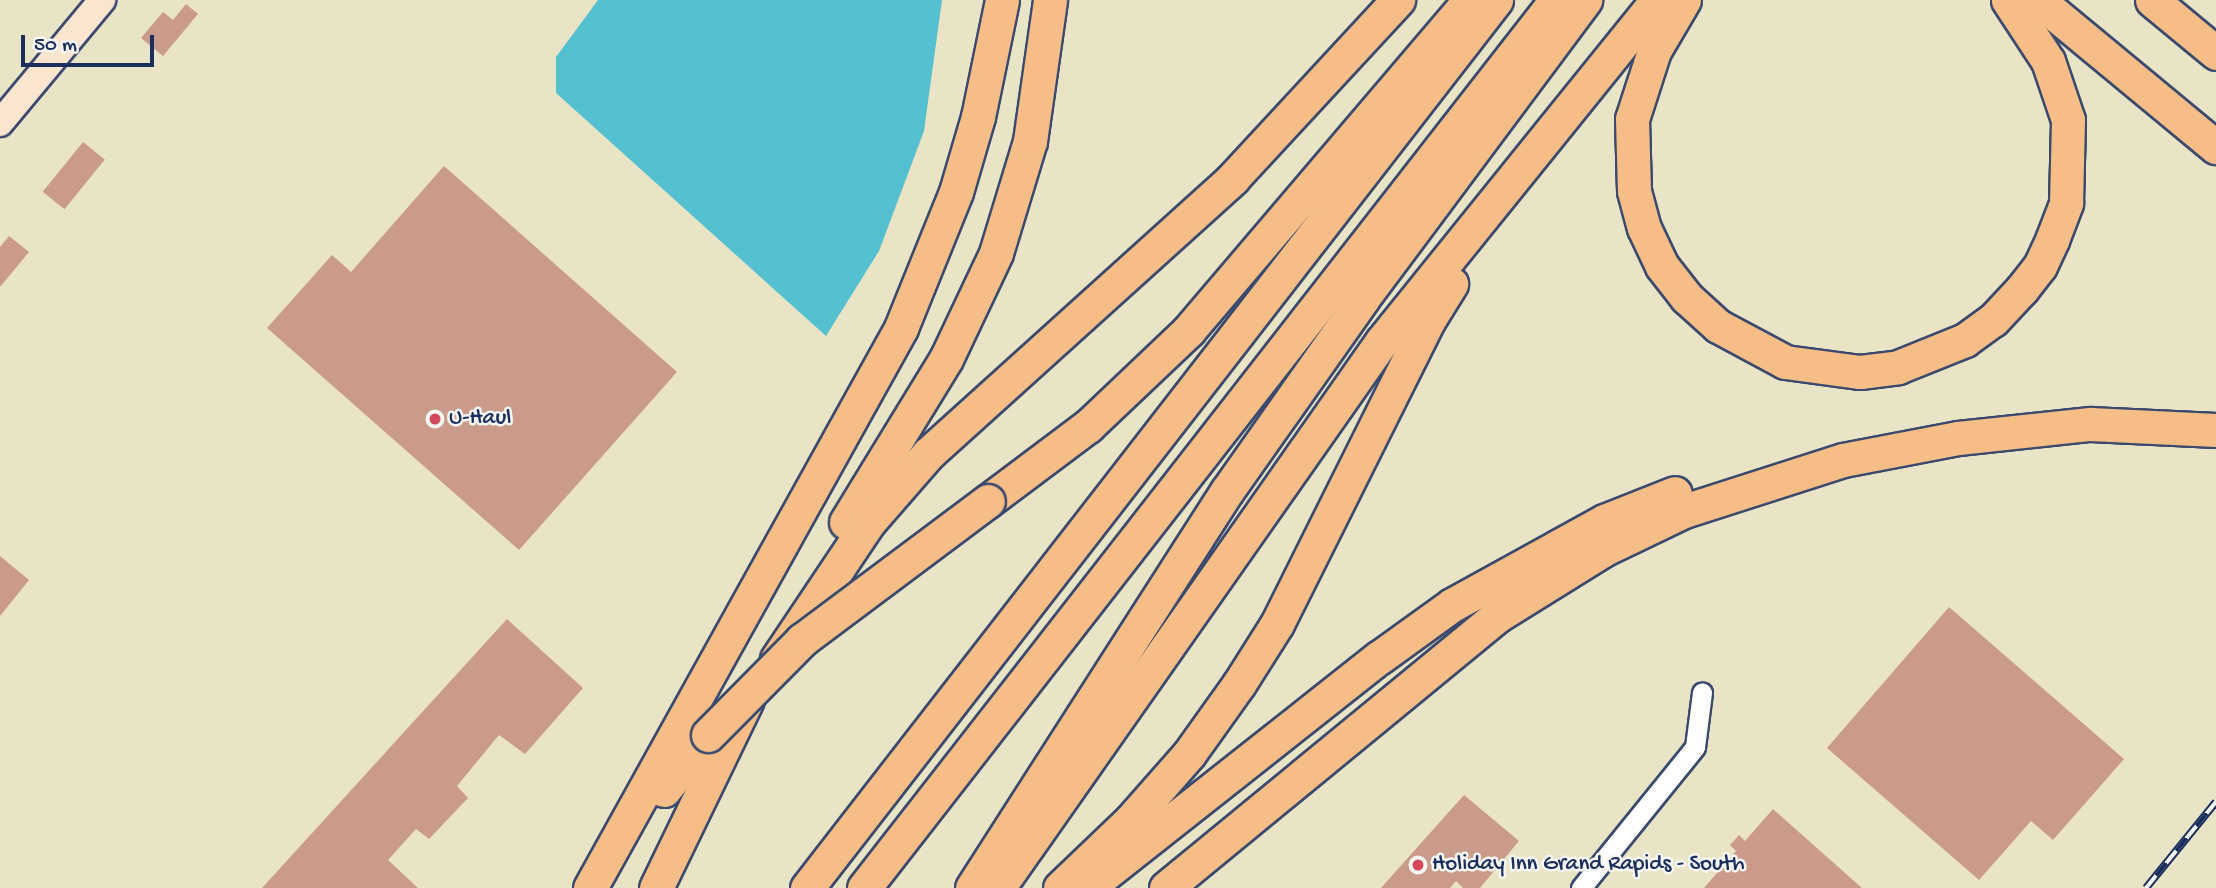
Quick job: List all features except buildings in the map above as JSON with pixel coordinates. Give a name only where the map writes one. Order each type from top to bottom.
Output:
[{"type":"highway","points":[[590,888],[901,328],[960,180],[978,117],[1002,0]]},
{"type":"highway","points":[[656,888],[718,736],[941,368],[975,301],[1008,220],[1030,141],[1050,0]]},
{"type":"highway","points":[[718,736],[822,587],[906,478],[968,414],[1233,178],[1398,0]]},
{"type":"highway","points":[[597,888],[718,736],[802,640],[1088,426],[1189,330],[1470,0]]},
{"type":"highway","points":[[807,888],[1496,0]]},
{"type":"highway","points":[[864,888],[1556,0]]},
{"type":"highway","points":[[972,888],[1227,491],[1386,267],[1585,0]]},
{"type":"highway","points":[[998,888],[1382,341],[1657,0]]},
{"type":"highway","points":[[1684,0],[1654,51],[1632,119],[1634,191],[1650,241],[1686,297],[1718,326],[1751,347],[1785,362],[1860,372],[1909,364],[1965,340],[1993,320],[2022,289],[2040,266],[2052,240],[2066,203],[2071,144],[2068,120],[2048,61],[2008,0]]},
{"type":"highway","points":[[2038,0],[2216,147]]},
{"type":"highway","points":[[2152,0],[2216,53]]},
{"type":"highway","points":[[1060,888],[1131,820],[1189,754],[1239,684],[1326,531],[1427,321],[1542,145]]},
{"type":"highway","points":[[1087,888],[1380,657],[1452,605],[1604,521],[1723,475],[1816,450],[1931,430],[2090,424],[2216,430]]},
{"type":"highway","points":[[1166,888],[1451,650],[1546,582],[1603,550],[1684,511],[1843,460],[2038,427]]},
{"type":"main road","points":[[0,123],[102,0]]},
{"type":"street","points":[[1581,888],[1695,747],[1702,692]]},
{"type":"water","points":[[598,0],[942,0],[924,131],[879,251],[826,336],[556,93],[556,57]]},
{"type":"railway","points":[[2146,888],[2216,802]]},
{"type":"place","name":"U-Haul","points":[[435,419]]},
{"type":"place","name":"Holiday Inn Grand Rapids - South","points":[[1418,865]]}]
